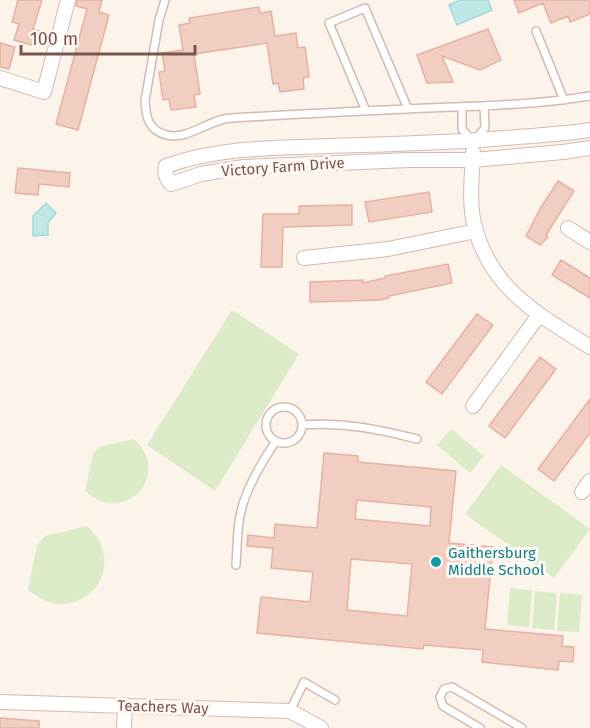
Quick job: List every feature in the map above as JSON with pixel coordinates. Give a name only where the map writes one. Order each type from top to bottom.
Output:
[{"type":"street","points":[[0,78],[44,92],[68,0]]},
{"type":"street","name":"Victory Farm Drive","points":[[590,130],[473,142],[220,152],[166,166],[165,171],[167,180],[171,184],[201,174],[244,167],[409,160],[472,160],[590,148]]},
{"type":"street","points":[[473,142],[471,197],[476,231],[489,264],[511,292],[539,315],[590,347]]},
{"type":"street","points":[[568,228],[590,242]]},
{"type":"street","points":[[304,258],[388,249],[476,231]]},
{"type":"street","points":[[473,406],[539,315]]},
{"type":"street","name":"Teachers Way","points":[[0,702],[290,711],[321,728]]},
{"type":"street","points":[[124,728],[125,705]]},
{"type":"lane","points":[[165,0],[159,20],[145,101],[150,125],[170,136],[185,134],[225,118],[484,106],[590,96]]},
{"type":"lane","points":[[366,111],[329,23],[365,8],[408,109]]},
{"type":"lane","points":[[536,31],[564,100]]},
{"type":"lane","points":[[462,107],[462,129],[473,142],[484,128],[484,106]]},
{"type":"lane","points":[[242,150],[244,167]]},
{"type":"lane","points":[[286,408],[297,413],[302,425],[296,439],[282,443],[270,437],[266,428],[267,421],[274,410],[286,408]]},
{"type":"lane","points":[[302,425],[348,425],[385,431],[417,440]]},
{"type":"lane","points":[[236,565],[239,520],[245,500],[260,465],[276,441]]},
{"type":"lane","points":[[290,711],[304,682],[335,700]]},
{"type":"lane","points":[[480,728],[443,706],[440,697],[444,689],[452,687],[522,728]]},
{"type":"green space","points":[[232,310],[299,354],[215,491],[147,445]]},
{"type":"green space","points":[[451,429],[484,456],[470,473],[437,445]]},
{"type":"green space","points":[[134,439],[145,453],[148,467],[146,481],[139,492],[128,500],[115,503],[100,501],[85,491],[93,454],[99,447]]},
{"type":"green space","points":[[501,465],[590,529],[554,578],[465,514]]},
{"type":"green space","points":[[87,526],[100,543],[104,561],[102,577],[93,590],[80,600],[63,604],[46,601],[28,589],[37,545],[45,536]]},
{"type":"green space","points":[[510,588],[532,590],[529,627],[507,625]]},
{"type":"green space","points":[[535,591],[557,593],[554,630],[532,628]]},
{"type":"green space","points":[[560,593],[582,595],[579,632],[557,631]]},
{"type":"water","points":[[460,0],[488,0],[492,10],[457,25],[449,5]]},
{"type":"water","points":[[46,203],[56,213],[48,223],[48,235],[33,236],[33,216]]},
{"type":"building","points":[[18,0],[42,0],[33,29],[40,31],[35,46],[14,40],[19,24],[12,22]]},
{"type":"building","points":[[77,0],[102,0],[99,12],[109,15],[78,130],[56,124],[87,9],[76,6]]},
{"type":"building","points":[[514,0],[590,0],[590,14],[570,22],[568,16],[551,23],[543,3],[519,13]]},
{"type":"building","points":[[259,7],[260,13],[271,11],[275,36],[296,33],[298,48],[305,47],[309,77],[303,78],[304,89],[280,92],[278,83],[273,84],[267,43],[194,54],[200,94],[194,95],[196,107],[171,110],[169,99],[163,100],[159,72],[165,71],[162,53],[183,50],[179,25],[190,23],[189,18]]},
{"type":"building","points":[[488,29],[501,60],[480,70],[442,56],[453,82],[427,83],[417,55]]},
{"type":"building","points":[[0,43],[15,47],[9,69],[0,67]]},
{"type":"building","points":[[18,168],[70,173],[69,187],[39,184],[38,195],[15,193]]},
{"type":"building","points":[[558,181],[574,191],[546,235],[548,237],[540,245],[526,236]]},
{"type":"building","points":[[429,192],[432,212],[369,222],[365,202]]},
{"type":"building","points":[[352,205],[352,225],[283,227],[282,267],[261,267],[263,214],[299,214],[299,206]]},
{"type":"building","points":[[561,260],[590,278],[590,298],[552,275]]},
{"type":"building","points":[[448,264],[452,283],[379,300],[310,302],[310,282],[363,280],[363,283],[385,278],[385,276]]},
{"type":"building","points":[[477,314],[493,325],[442,394],[426,382]]},
{"type":"building","points":[[540,357],[556,369],[505,438],[489,426]]},
{"type":"building","points":[[590,399],[590,433],[554,481],[538,469]]},
{"type":"building","name":"Gaithersburg Middle School","points":[[324,453],[358,456],[358,462],[456,471],[449,543],[493,547],[485,629],[563,636],[562,646],[574,647],[573,662],[559,661],[558,670],[482,662],[483,650],[424,645],[423,649],[257,633],[261,597],[310,602],[313,572],[271,568],[273,548],[247,546],[248,535],[274,538],[275,524],[317,528]],"holes":[[[357,500],[431,507],[430,526],[355,519]],[[351,559],[412,564],[407,616],[347,610]]]},
{"type":"building","points":[[0,718],[39,721],[39,728],[0,728]]},
{"type":"place","name":"Gaithersburg Middle School","points":[[436,562]]}]
